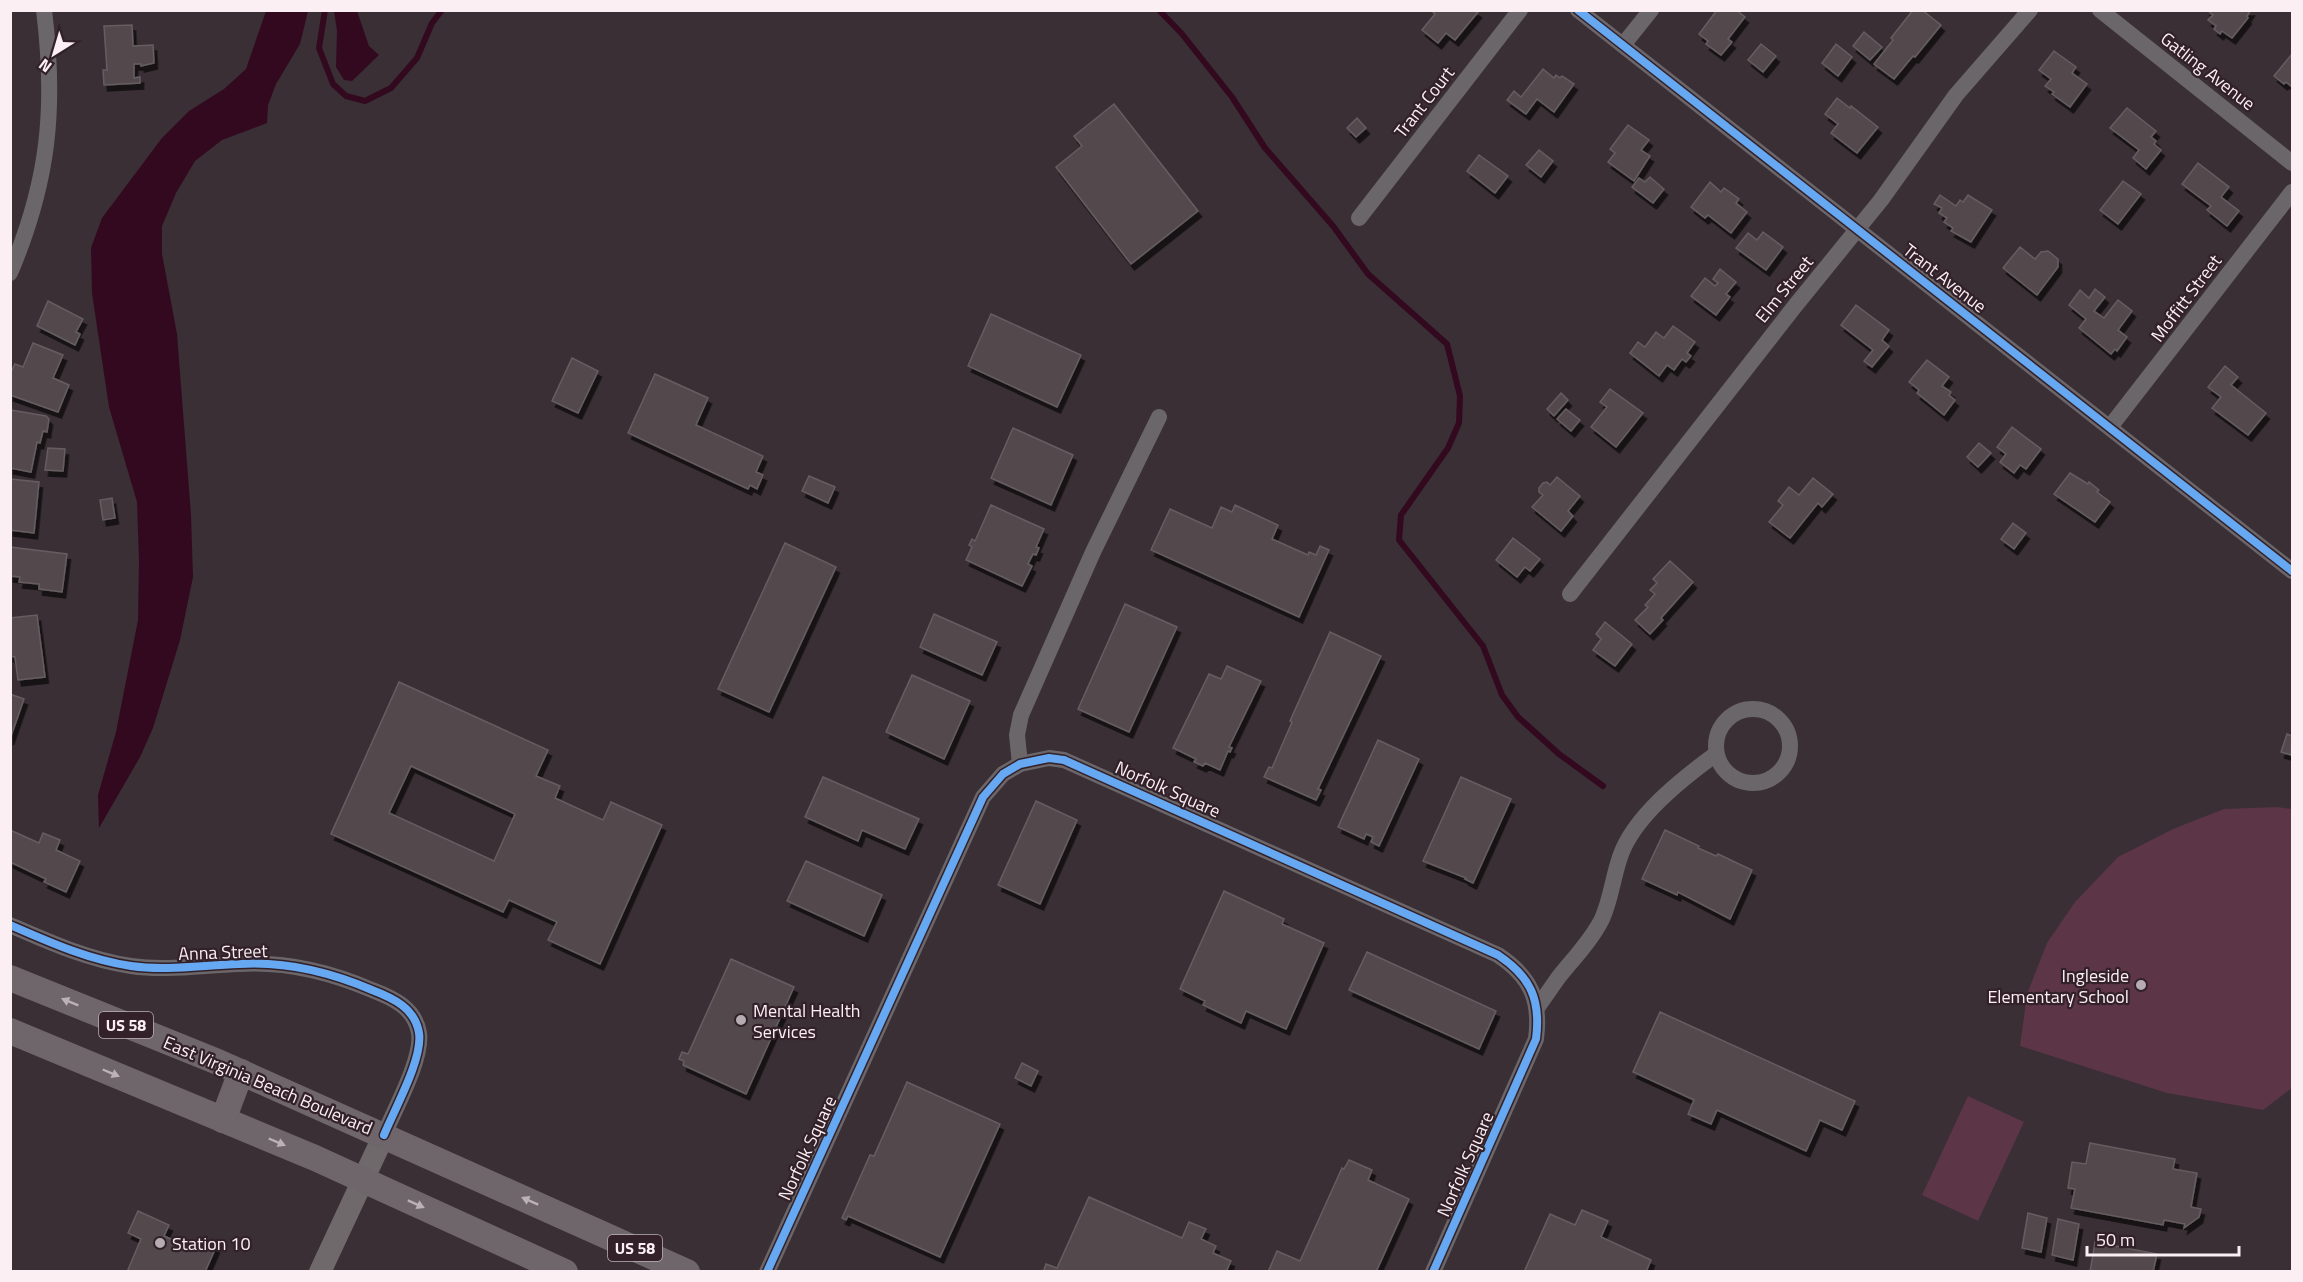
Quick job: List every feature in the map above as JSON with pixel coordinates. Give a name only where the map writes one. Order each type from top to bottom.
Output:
[{"type":"main road","name":"East Virginia Beach Boulevard","points":[[10,978],[241,1072],[687,1272]]},
{"type":"main road","points":[[10,1031],[363,1180],[565,1272]]},
{"type":"main road","points":[[223,1120],[241,1072]]},
{"type":"main road","points":[[320,1272],[384,1135]]},
{"type":"street","points":[[10,273],[29,225],[48,139],[49,51],[44,10]]},
{"type":"street","name":"Trant Court","points":[[1359,218],[1520,10]]},
{"type":"street","name":"Trant Avenue","points":[[1578,10],[2292,570]]},
{"type":"street","points":[[1623,45],[1651,10]]},
{"type":"street","name":"Elm Street","points":[[1570,594],[1881,200],[1956,95],[2030,10]]},
{"type":"street","name":"Gatling Avenue","points":[[2100,10],[2292,163]]},
{"type":"street","name":"Moffitt Street","points":[[2110,427],[2292,192]]},
{"type":"street","points":[[1020,764],[1017,735],[1021,715],[1093,552],[1159,417]]},
{"type":"street","points":[[1537,1008],[1557,979],[1588,942],[1602,919],[1620,856],[1630,836],[1677,784],[1716,754],[1717,737],[1722,725],[1733,714],[1743,711],[1760,711],[1777,718],[1789,739],[1790,752],[1786,764],[1778,774],[1766,781],[1753,783],[1741,781],[1722,767],[1716,754]]},
{"type":"street","name":"Norfolk Square","points":[[767,1272],[983,797],[1003,774],[1020,764],[1049,758],[1064,760],[1498,955],[1513,965],[1523,976],[1531,988],[1537,1008],[1536,1039],[1433,1272]]},
{"type":"street","name":"Anna Street","points":[[10,925],[96,958],[131,966],[169,969],[239,964],[289,966],[349,980],[390,997],[403,1005],[413,1017],[419,1032],[420,1048],[384,1135]]},
{"type":"shaded area","points":[[266,11],[308,11],[300,44],[276,84],[268,105],[267,123],[222,140],[195,161],[176,193],[162,226],[162,254],[177,334],[191,515],[193,577],[180,640],[153,728],[140,757],[99,828],[98,795],[116,732],[138,620],[139,561],[137,502],[109,407],[92,293],[91,248],[102,218],[162,138],[189,111],[224,89],[246,69]]},
{"type":"shaded area","points":[[334,11],[357,11],[369,46],[379,55],[352,81],[344,80],[336,67],[337,31]]},
{"type":"shaded area","points":[[2277,807],[2292,809],[2292,1088],[2263,1110],[2167,1093],[2020,1046],[2027,994],[2047,943],[2075,902],[2118,857],[2173,829],[2224,809]]},
{"type":"shaded area","points":[[1968,1096],[2024,1122],[1978,1221],[1922,1195]]},
{"type":"building","points":[[1431,10],[1476,10],[1478,12],[1455,40],[1446,33],[1438,43],[1422,30],[1435,14]]},
{"type":"building","points":[[1717,10],[1736,10],[1745,17],[1728,39],[1732,42],[1721,55],[1706,44],[1708,41],[1699,34]]},
{"type":"building","points":[[1913,10],[1922,10],[1941,25],[1894,79],[1874,64]]},
{"type":"building","points":[[2207,10],[2251,10],[2248,18],[2232,38],[2214,29],[2216,26],[2208,20],[2213,15]]},
{"type":"building","points":[[132,25],[133,46],[153,45],[154,63],[141,66],[141,64],[134,64],[134,78],[140,77],[140,83],[104,85],[103,70],[107,70],[104,26]]},
{"type":"building","points":[[1864,32],[1882,47],[1870,60],[1853,46]]},
{"type":"building","points":[[1761,44],[1776,56],[1763,72],[1748,60]]},
{"type":"building","points":[[1836,44],[1852,57],[1838,76],[1822,63]]},
{"type":"building","points":[[2054,51],[2076,67],[2072,73],[2087,84],[2070,107],[2045,86],[2051,79],[2039,70]]},
{"type":"building","points":[[2292,54],[2292,87],[2274,76]]},
{"type":"building","points":[[1543,69],[1554,78],[1556,75],[1560,78],[1562,76],[1574,84],[1554,112],[1537,99],[1526,114],[1507,100],[1514,91],[1521,97]]},
{"type":"building","points":[[1837,98],[1878,127],[1857,153],[1831,133],[1838,124],[1825,114]]},
{"type":"building","points":[[1114,104],[1198,211],[1131,264],[1056,167],[1082,146],[1074,136]]},
{"type":"building","points":[[2127,108],[2156,131],[2151,137],[2156,141],[2154,144],[2161,150],[2146,169],[2133,158],[2139,150],[2110,128]]},
{"type":"building","points":[[1357,118],[1366,128],[1356,137],[1347,128]]},
{"type":"building","points":[[1628,125],[1649,140],[1641,150],[1650,156],[1634,181],[1608,162],[1615,153],[1610,149]]},
{"type":"building","points":[[1539,150],[1553,161],[1541,177],[1526,165]]},
{"type":"building","points":[[1479,155],[1508,176],[1495,193],[1467,171]]},
{"type":"building","points":[[2198,163],[2229,187],[2221,197],[2239,211],[2227,226],[2207,210],[2211,206],[2182,184]]},
{"type":"building","points":[[1650,177],[1664,189],[1653,203],[1632,187],[1639,178],[1645,182]]},
{"type":"building","points":[[2123,181],[2141,194],[2118,224],[2100,210]]},
{"type":"building","points":[[1710,182],[1721,192],[1724,188],[1739,199],[1736,203],[1747,212],[1731,233],[1708,215],[1705,218],[1691,207]]},
{"type":"building","points":[[1940,195],[1956,206],[1968,195],[1992,210],[1971,242],[1951,231],[1953,228],[1944,222],[1947,218],[1939,213],[1942,208],[1934,204]]},
{"type":"building","points":[[1763,232],[1783,247],[1766,270],[1736,248],[1748,233],[1757,240]]},
{"type":"building","points":[[2020,247],[2035,259],[2041,252],[2048,251],[2058,259],[2058,267],[2037,295],[2003,268]]},
{"type":"building","points":[[1720,269],[1736,282],[1726,294],[1730,297],[1716,315],[1691,296],[1705,278],[1715,286],[1718,283],[1713,279]]},
{"type":"building","points":[[2095,289],[2105,297],[2094,311],[2104,318],[2118,300],[2132,311],[2118,330],[2127,337],[2117,351],[2115,349],[2111,354],[2079,328],[2086,319],[2069,305],[2080,290],[2089,298]]},
{"type":"building","points":[[48,301],[83,319],[76,332],[80,334],[75,345],[37,326]]},
{"type":"building","points":[[1856,305],[1889,330],[1882,340],[1889,346],[1872,367],[1864,361],[1873,350],[1841,325]]},
{"type":"building","points":[[991,314],[1081,355],[1057,407],[968,366]]},
{"type":"building","points":[[1673,326],[1695,342],[1687,353],[1691,356],[1686,362],[1682,359],[1674,370],[1667,365],[1659,376],[1630,353],[1638,342],[1645,347],[1656,332],[1664,338]]},
{"type":"building","points":[[33,343],[63,355],[53,378],[69,385],[58,412],[10,395],[10,374],[15,364],[23,367]]},
{"type":"building","points":[[572,358],[598,371],[578,413],[552,401]]},
{"type":"building","points":[[1927,360],[1949,377],[1942,386],[1951,392],[1949,395],[1955,400],[1944,415],[1917,393],[1919,390],[1909,382]]},
{"type":"building","points":[[2225,366],[2238,377],[2231,385],[2266,413],[2248,435],[2212,408],[2221,397],[2208,387]]},
{"type":"building","points":[[655,374],[708,398],[696,425],[763,456],[756,472],[763,475],[757,489],[750,485],[748,489],[628,433]]},
{"type":"building","points":[[1610,389],[1643,413],[1616,447],[1591,427],[1607,407],[1600,402]]},
{"type":"building","points":[[1561,393],[1568,400],[1554,416],[1547,409]]},
{"type":"building","points":[[1566,409],[1580,420],[1571,431],[1557,419]]},
{"type":"building","points":[[11,410],[46,416],[49,419],[47,432],[43,431],[40,443],[37,442],[31,472],[10,468]]},
{"type":"building","points":[[2012,427],[2041,449],[2026,469],[2020,465],[2014,473],[2000,462],[2006,454],[1997,447]]},
{"type":"building","points":[[1013,428],[1073,455],[1051,505],[991,478]]},
{"type":"building","points":[[1979,443],[1991,453],[1978,467],[1967,457]]},
{"type":"building","points":[[48,448],[65,449],[63,471],[45,470]]},
{"type":"building","points":[[2070,473],[2088,484],[2089,482],[2110,502],[2095,522],[2054,494]]},
{"type":"building","points":[[809,476],[835,487],[828,503],[802,491]]},
{"type":"building","points":[[1557,477],[1580,496],[1568,511],[1573,516],[1561,531],[1532,507],[1543,495],[1539,492],[1539,488],[1543,483],[1547,482],[1550,485]]},
{"type":"building","points":[[1813,478],[1833,494],[1822,507],[1818,503],[1790,538],[1769,522],[1783,505],[1778,501],[1789,487],[1799,495]]},
{"type":"building","points":[[10,479],[39,482],[34,533],[10,530]]},
{"type":"building","points":[[112,498],[115,518],[103,520],[100,500]]},
{"type":"building","points":[[991,505],[1044,529],[1036,547],[1039,548],[1036,555],[1033,554],[1028,564],[1032,566],[1022,586],[966,560],[972,547],[969,545],[972,539],[975,541]]},
{"type":"building","points":[[1235,505],[1278,525],[1272,539],[1308,555],[1309,552],[1316,555],[1320,546],[1329,550],[1299,617],[1151,550],[1170,509],[1212,528],[1221,507],[1232,512]]},
{"type":"building","points":[[2013,523],[2026,533],[2014,549],[2001,539]]},
{"type":"building","points":[[1513,538],[1540,559],[1530,571],[1525,567],[1517,577],[1496,560]]},
{"type":"building","points":[[785,543],[836,567],[769,712],[718,689]]},
{"type":"building","points":[[10,547],[67,554],[62,592],[39,589],[39,584],[19,582],[20,577],[10,576]]},
{"type":"building","points":[[1670,561],[1693,582],[1650,634],[1635,620],[1648,607],[1645,605],[1655,594],[1650,590],[1657,583],[1653,579]]},
{"type":"building","points":[[1125,604],[1177,627],[1129,732],[1078,709]]},
{"type":"building","points":[[934,614],[997,642],[982,675],[920,647]]},
{"type":"building","points":[[37,615],[45,677],[18,680],[15,657],[10,656],[10,618]]},
{"type":"building","points":[[1605,622],[1632,644],[1615,666],[1593,650],[1601,639],[1596,634]]},
{"type":"building","points":[[1330,632],[1381,656],[1318,789],[1321,790],[1316,800],[1264,777],[1269,767],[1272,768],[1292,722],[1290,721]]},
{"type":"building","points":[[1227,666],[1261,681],[1220,770],[1205,763],[1203,766],[1194,762],[1196,759],[1173,748],[1209,674],[1221,679]]},
{"type":"building","points":[[912,675],[970,701],[944,759],[886,732]]},
{"type":"building","points":[[399,682],[548,750],[536,776],[560,786],[555,798],[603,820],[611,802],[662,825],[600,964],[548,940],[557,922],[509,900],[503,912],[331,834]],"holes":[[[411,766],[515,814],[494,861],[389,813]]]},
{"type":"building","points":[[10,694],[24,699],[10,739]]},
{"type":"building","points":[[2287,734],[2292,736],[2291,755],[2281,752]]},
{"type":"building","points":[[1378,740],[1419,759],[1379,846],[1371,842],[1373,837],[1366,834],[1364,839],[1338,827]]},
{"type":"building","points":[[823,777],[919,819],[905,849],[862,830],[858,841],[805,817]]},
{"type":"building","points":[[1461,777],[1511,799],[1473,883],[1423,861]]},
{"type":"building","points":[[1036,801],[1077,820],[1040,904],[998,885]]},
{"type":"building","points":[[10,830],[39,843],[43,833],[60,840],[56,850],[80,861],[66,892],[44,882],[46,879],[10,862]]},
{"type":"building","points":[[1665,830],[1699,846],[1698,848],[1716,856],[1718,854],[1752,870],[1730,919],[1678,892],[1677,895],[1642,879]]},
{"type":"building","points":[[806,861],[882,895],[864,936],[787,901]]},
{"type":"building","points":[[1224,891],[1284,919],[1282,924],[1324,943],[1286,1029],[1246,1011],[1241,1023],[1203,1005],[1205,1001],[1180,989]]},
{"type":"building","points":[[1367,952],[1496,1011],[1479,1049],[1349,990]]},
{"type":"building","name":"Mental Health Services","points":[[731,959],[794,987],[746,1094],[683,1065],[684,1061],[679,1059],[682,1052],[688,1054]]},
{"type":"building","points":[[1660,1012],[1855,1101],[1842,1130],[1820,1120],[1806,1151],[1717,1110],[1711,1124],[1688,1114],[1694,1100],[1633,1072]]},
{"type":"building","points":[[1022,1063],[1038,1071],[1031,1086],[1015,1078]]},
{"type":"building","points":[[907,1082],[1000,1124],[940,1257],[848,1216],[846,1220],[842,1218],[870,1155],[874,1156]]},
{"type":"building","points":[[2090,1143],[2175,1159],[2173,1169],[2197,1173],[2191,1207],[2201,1209],[2199,1217],[2184,1228],[2185,1224],[2164,1220],[2163,1225],[2071,1208],[2075,1189],[2068,1188],[2072,1162],[2086,1164]]},
{"type":"building","points":[[1349,1160],[1372,1170],[1368,1180],[1409,1199],[1376,1272],[1268,1272],[1277,1251],[1300,1261],[1342,1168],[1344,1169]]},
{"type":"building","points":[[1089,1197],[1182,1238],[1189,1222],[1206,1229],[1201,1239],[1216,1246],[1213,1253],[1231,1261],[1226,1272],[1043,1272],[1046,1264],[1057,1268]]},
{"type":"building","points":[[1582,1210],[1608,1221],[1601,1237],[1651,1260],[1646,1272],[1524,1272],[1550,1214],[1575,1225]]},
{"type":"building","name":"Station 10","points":[[138,1211],[169,1225],[164,1236],[194,1249],[199,1239],[216,1247],[205,1272],[127,1272],[141,1239],[128,1233]]},
{"type":"building","points":[[2028,1213],[2047,1218],[2041,1252],[2022,1248]]},
{"type":"building","points":[[2058,1219],[2079,1224],[2073,1260],[2052,1255]]},
{"type":"building","points":[[2095,1242],[2157,1254],[2153,1272],[2090,1272]]},
{"type":"waterway","points":[[325,10],[319,48],[333,84],[346,96],[365,101],[391,88],[417,58],[432,23],[442,10]]},
{"type":"waterway","points":[[1159,10],[1182,34],[1232,97],[1265,148],[1333,226],[1368,274],[1447,344],[1460,396],[1459,423],[1448,448],[1401,515],[1399,540],[1483,646],[1502,695],[1518,717],[1559,754],[1603,786]]},
{"type":"cycle path","points":[[1578,10],[2292,571]]},
{"type":"cycle path","points":[[767,1272],[983,797],[1003,774],[1020,764],[1049,758],[1064,760],[1498,955],[1519,972],[1526,981],[1535,1001],[1536,1039],[1433,1272]]},
{"type":"cycle path","points":[[10,925],[69,950],[115,963],[158,968],[256,964],[290,966],[340,978],[395,1001],[408,1011],[417,1024],[419,1044],[407,1084],[384,1135]]},
{"type":"place","name":"Ingleside Elementary School","points":[[2141,985]]},
{"type":"place","name":"Mental Health Services","points":[[741,1020]]},
{"type":"place","name":"Station 10","points":[[160,1243]]}]
